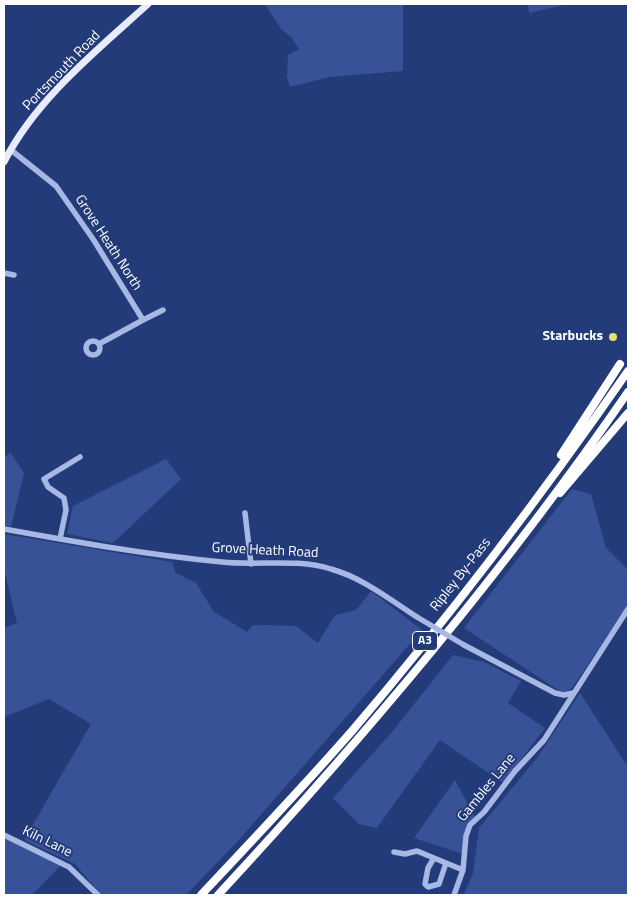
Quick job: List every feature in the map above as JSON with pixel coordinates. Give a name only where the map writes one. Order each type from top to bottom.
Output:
[{"type":"highway","points":[[506,538],[604,392],[620,364]]},
{"type":"highway","name":"Ripley By-Pass","points":[[201,895],[352,730],[506,538],[628,371]]},
{"type":"highway","name":"Ripley By-Pass","points":[[218,895],[361,737],[437,646],[515,547],[628,392]]},
{"type":"highway","points":[[515,547],[628,413]]},
{"type":"main road","name":"Portsmouth Road","points":[[4,159],[53,94],[148,4]]},
{"type":"street","name":"Grove Heath North","points":[[10,150],[56,186],[93,239],[143,320]]},
{"type":"street","points":[[4,273],[14,275]]},
{"type":"street","points":[[99,344],[163,310]]},
{"type":"street","points":[[60,539],[66,510],[64,498],[48,487],[44,479],[80,457]]},
{"type":"street","points":[[245,512],[251,564]]},
{"type":"street","name":"Grove Heath Road","points":[[4,529],[164,557],[251,564],[308,563],[332,569],[358,579],[464,645],[555,692],[564,695],[573,693]]},
{"type":"street","points":[[573,693],[628,609]]},
{"type":"street","points":[[555,692],[564,706]]},
{"type":"street","name":"Gambles Lane","points":[[454,895],[463,870],[466,836],[470,825],[484,812],[515,771],[544,740],[573,693]]},
{"type":"street","name":"Kiln Lane","points":[[4,835],[69,867],[98,895]]},
{"type":"street","points":[[394,852],[405,854],[417,851],[463,870]]},
{"type":"street","points":[[434,858],[428,868],[425,884],[428,887],[439,884],[446,863]]},
{"type":"shaded area","points":[[265,4],[406,4],[403,6],[403,71],[329,77],[290,87],[287,77],[288,55],[299,49],[292,38],[281,29]]},
{"type":"shaded area","points":[[528,4],[568,4],[529,13]]},
{"type":"shaded area","points":[[11,453],[24,473],[11,527],[4,525],[4,457]]},
{"type":"shaded area","points":[[166,459],[181,479],[113,543],[67,534],[73,506]]},
{"type":"shaded area","points":[[572,489],[591,494],[606,548],[628,570],[628,605],[572,688],[566,692],[558,690],[464,628]]},
{"type":"shaded area","points":[[4,534],[172,562],[176,573],[196,583],[214,612],[247,632],[253,625],[296,626],[318,643],[335,615],[356,610],[371,591],[422,630],[238,841],[186,895],[101,895],[75,864],[24,840],[91,724],[49,699],[4,717],[4,628],[17,623],[4,569]]},
{"type":"shaded area","points":[[453,655],[484,662],[521,681],[508,703],[545,728],[503,783],[440,740],[377,828],[359,824],[333,798],[392,732]]},
{"type":"shaded area","points":[[580,693],[628,767],[628,895],[464,895],[473,873],[479,828],[537,758]]},
{"type":"shaded area","points":[[455,780],[476,819],[468,826],[463,838],[463,854],[414,838]]},
{"type":"shaded area","points":[[4,836],[61,865],[32,895],[4,895]]},
{"type":"place","name":"Starbucks","points":[[613,337]]}]
